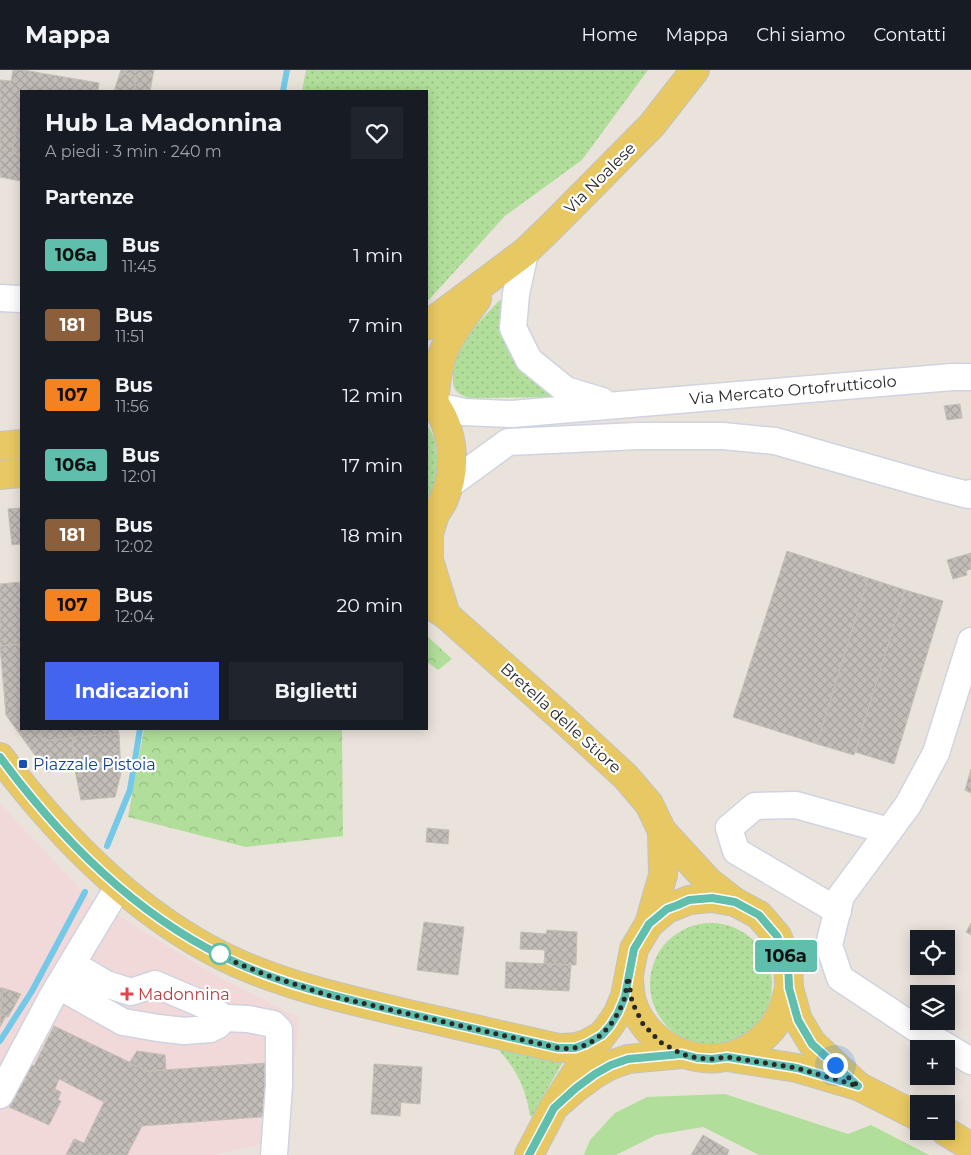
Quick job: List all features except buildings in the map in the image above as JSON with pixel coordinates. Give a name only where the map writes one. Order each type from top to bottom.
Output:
[{"type":"main road","name":"Via Noalese","points":[[428,325],[525,252],[553,226],[652,125],[695,70]]},
{"type":"main road","name":"Via Noalese","points":[[432,401],[446,346],[457,326],[494,276]]},
{"type":"main road","points":[[431,519],[444,500],[449,485],[453,458],[449,431],[432,401]]},
{"type":"main road","points":[[0,446],[20,444]]},
{"type":"main road","points":[[0,475],[20,473]]},
{"type":"main road","name":"Bretella delle Stiore","points":[[431,519],[429,560],[436,609],[561,717],[626,777],[649,804],[662,831],[708,881],[735,902]]},
{"type":"main road","points":[[0,757],[51,820],[83,853],[120,886],[154,914],[180,932],[209,949],[245,966],[269,976],[331,996],[558,1048],[575,1048],[602,1035]]},
{"type":"main road","name":"Bretella delle Stiore","points":[[649,924],[662,875],[662,831]]},
{"type":"main road","points":[[529,1155],[554,1108],[585,1058],[618,1013],[625,996],[634,949],[649,924],[667,909],[689,900],[712,898],[735,902],[759,915],[777,936],[788,961],[789,988],[798,1020],[812,1044],[858,1086]]},
{"type":"main road","points":[[628,977],[632,1002],[643,1024],[660,1042],[682,1054],[697,1058],[727,1057],[746,1050],[762,1039],[775,1025],[784,1008],[789,988]]},
{"type":"main road","points":[[554,1108],[589,1079],[611,1065],[628,1059],[682,1054]]},
{"type":"main road","points":[[727,1057],[797,1068],[858,1086],[910,1112]]},
{"type":"main road","points":[[955,1137],[971,1147]]},
{"type":"street","name":"Via Mercato Ortofrutticolo","points":[[525,252],[516,294],[513,328],[529,360],[566,390],[614,405]]},
{"type":"street","points":[[0,298],[20,300]]},
{"type":"street","name":"Via Mercato Ortofrutticolo","points":[[432,401],[464,412],[512,414],[971,377]]},
{"type":"street","points":[[449,485],[508,442],[638,436],[723,436],[775,441],[970,498]]},
{"type":"street","points":[[971,641],[936,753],[908,805],[841,896],[829,945],[840,978],[917,1029],[971,1061]]},
{"type":"street","points":[[838,911],[736,851],[729,828],[755,806],[796,805],[889,831]]},
{"type":"street","points":[[0,1095],[59,986],[120,886]]},
{"type":"street","points":[[72,964],[106,984],[131,992],[155,984],[209,1007],[224,1018],[248,1019],[273,1024],[279,1030],[279,1086],[274,1155]]},
{"type":"street","points":[[59,986],[123,1022],[184,1032],[210,1029],[218,1025],[224,1018]]},
{"type":"shaded area","name":"Madonnina","points":[[0,804],[88,897],[208,971],[299,1018],[288,1138],[214,1155],[0,1155]]},
{"type":"green space","points":[[306,70],[648,70],[582,160],[505,216],[428,301],[428,90],[302,90]]},
{"type":"green space","points":[[505,299],[565,397],[470,398],[462,395],[455,389],[453,364],[462,347],[482,319],[500,300]]},
{"type":"green space","points":[[428,427],[435,439],[438,465],[433,490],[428,498]]},
{"type":"green space","points":[[428,637],[452,659],[438,670],[428,662]]},
{"type":"green space","points":[[144,730],[342,730],[343,836],[246,847],[128,817]]},
{"type":"green space","points":[[711,923],[734,927],[754,941],[768,961],[772,984],[768,1007],[754,1027],[734,1041],[711,1045],[688,1041],[668,1027],[654,1007],[650,984],[654,961],[668,941],[688,927]]},
{"type":"green space","points":[[496,1047],[563,1062],[533,1116],[530,1116],[526,1096],[519,1079]]},
{"type":"green space","points":[[725,1094],[848,1134],[871,1125],[929,1155],[759,1155],[703,1127],[656,1135],[616,1155],[584,1155],[590,1140],[615,1113],[647,1097]]},
{"type":"waterway","points":[[283,90],[287,70]]},
{"type":"waterway","points":[[107,846],[130,790],[140,730]]},
{"type":"waterway","points":[[0,1041],[32,991],[85,892]]},
{"type":"bus line","name":"106a","points":[[0,757],[51,820],[83,853],[154,914],[209,949],[269,976],[331,996],[558,1048],[575,1048],[586,1044],[602,1035],[610,1026],[625,996],[634,949],[649,924],[667,909],[689,900],[712,898],[735,902],[759,915],[777,936],[788,961],[789,988],[798,1020],[812,1044],[858,1086],[797,1068],[727,1057],[697,1058],[682,1054],[628,1059],[611,1065],[595,1074],[554,1108],[529,1155]]},
{"type":"place","name":"Piazzale Pistoia","points":[[23,764]]},
{"type":"place","name":"Madonnina","points":[[127,994]]},
{"type":"route","points":[[220,954],[269,976],[331,996],[558,1048],[575,1048],[602,1035],[618,1013],[625,996],[628,977],[632,1002],[643,1024],[660,1042],[682,1054],[712,1059],[727,1057],[797,1068],[858,1086],[835,1065]]}]
